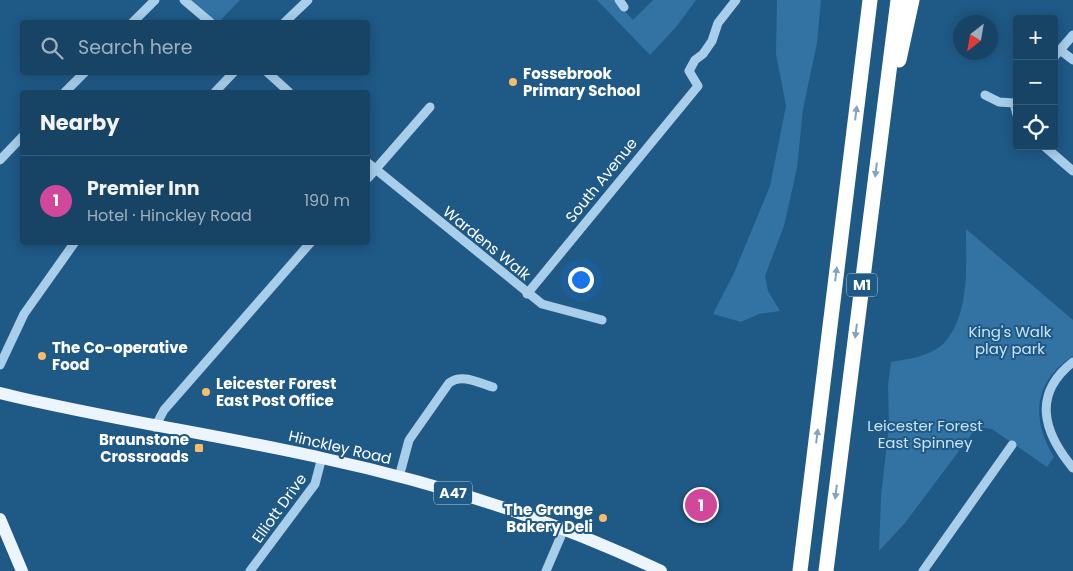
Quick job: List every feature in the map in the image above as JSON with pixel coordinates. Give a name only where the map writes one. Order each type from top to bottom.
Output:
[{"type":"highway","name":"M1","points":[[800,571],[869,0]]},
{"type":"highway","name":"M1","points":[[826,571],[898,0]]},
{"type":"highway","points":[[879,147],[912,0]]},
{"type":"main road","name":"Hinckley Road","points":[[0,393],[75,412],[322,458],[398,477],[564,529],[661,571]]},
{"type":"main road","points":[[0,519],[22,571]]},
{"type":"street","points":[[135,20],[155,0]]},
{"type":"street","points":[[184,0],[208,20]]},
{"type":"street","points":[[287,20],[308,0]]},
{"type":"street","name":"South Avenue","points":[[528,294],[698,86],[689,72],[691,66],[707,48],[718,23],[736,0]]},
{"type":"street","points":[[1058,53],[1073,35]]},
{"type":"street","points":[[1058,54],[1073,60]]},
{"type":"street","points":[[67,90],[82,75]]},
{"type":"street","points":[[217,90],[231,75]]},
{"type":"street","points":[[270,75],[287,90]]},
{"type":"street","points":[[985,95],[1000,102],[1013,102]]},
{"type":"street","points":[[371,166],[430,107]]},
{"type":"street","points":[[0,160],[20,138]]},
{"type":"street","points":[[1049,150],[1073,171]]},
{"type":"street","name":"Wardens Walk","points":[[371,166],[542,304],[602,320]]},
{"type":"street","points":[[0,365],[24,314],[41,287],[73,245]]},
{"type":"street","points":[[155,427],[164,410],[308,245]]},
{"type":"street","points":[[1073,362],[1062,371],[1051,386],[1045,413],[1046,421],[1057,446],[1073,468]]},
{"type":"street","points":[[398,477],[408,440],[449,383],[458,378],[464,378],[493,387]]},
{"type":"street","points":[[923,571],[1012,445]]},
{"type":"street","name":"Elliott Drive","points":[[250,571],[315,484],[322,458]]},
{"type":"street","points":[[546,571],[564,529]]},
{"type":"green space","points":[[184,0],[240,0],[221,20],[208,20]]},
{"type":"green space","points":[[597,0],[615,0],[633,20],[653,0],[696,0],[676,27],[650,55]]},
{"type":"green space","points":[[777,0],[821,0],[817,43],[803,109],[797,168],[784,226],[765,276],[768,291],[780,311],[759,314],[741,322],[713,314],[734,273],[770,186],[786,106],[776,54]]},
{"type":"green space","name":"King's Walk play park","points":[[966,229],[1073,320],[1073,356],[1050,377],[1043,389],[1040,402],[1039,415],[1042,429],[1054,457],[1047,467],[992,429],[977,427],[905,523],[879,551],[881,496],[889,426],[888,385],[891,362],[905,360],[934,351],[945,342],[953,330],[963,303],[965,288]]},
{"type":"place","name":"Fossebrook Primary School","points":[[513,82]]},
{"type":"place","name":"The Co-operative Food","points":[[42,356]]},
{"type":"place","name":"Leicester Forest East Post Office","points":[[206,392]]},
{"type":"place","name":"Braunstone Crossroads","points":[[199,448]]},
{"type":"place","name":"Premier Inn","points":[[701,505]]},
{"type":"place","name":"The Grange Bakery Deli","points":[[603,518]]},
{"type":"park label","name":"Leicester Forest East Spinney","points":[[925,434]]}]
